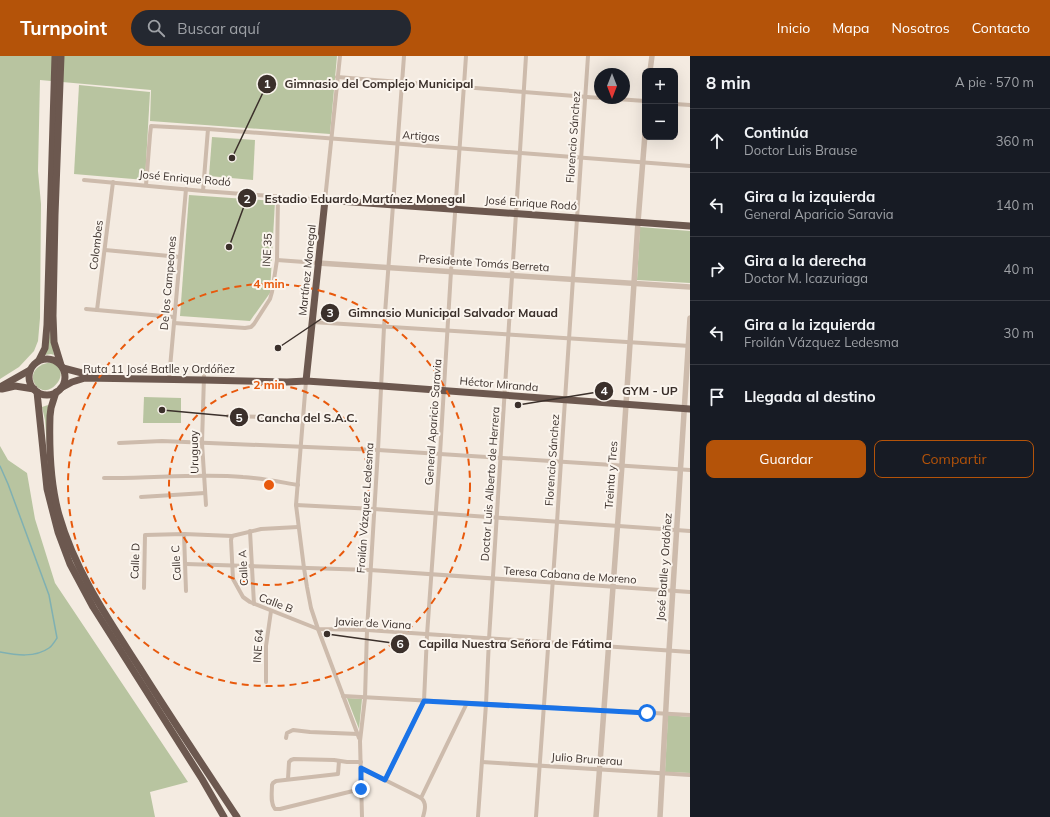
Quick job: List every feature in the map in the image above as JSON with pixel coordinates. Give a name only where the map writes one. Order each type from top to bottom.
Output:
[{"type":"highway","points":[[0,388],[30,370],[39,360],[45,348],[58,56]]},
{"type":"highway","points":[[57,69],[56,208],[53,316],[54,342],[65,376],[63,384],[51,408],[50,416],[51,471],[59,515],[86,583],[199,761],[237,817]]},
{"type":"highway","name":"José Enrique Rodó","points":[[325,200],[690,226]]},
{"type":"highway","name":"Martínez Monegal","points":[[307,380],[325,200]]},
{"type":"highway","points":[[39,360],[51,359],[58,362],[62,366]]},
{"type":"highway","name":"Ruta 11 José Batlle y Ordóñez","points":[[62,366],[88,374],[287,382],[307,380]]},
{"type":"highway","points":[[30,370],[29,380],[35,390],[47,490],[58,532],[70,564],[93,607],[202,779],[224,817]]},
{"type":"highway","name":"Ruta 11 José Batlle y Ordóñez","points":[[59,390],[72,382],[85,378],[169,377]]},
{"type":"highway","name":"Héctor Miranda","points":[[307,380],[687,409]]},
{"type":"highway","points":[[0,388],[15,386],[35,390],[41,394],[49,394],[59,390]]},
{"type":"street","name":"Martínez Monegal","points":[[325,200],[340,56]]},
{"type":"street","name":"Froilán Vázquez Ledesma","points":[[362,817],[360,741],[365,698],[370,570],[382,386],[384,327],[404,56]]},
{"type":"street","name":"General Aparicio Saravia","points":[[385,780],[424,701],[427,635],[466,56]]},
{"type":"street","name":"Doctor Luis Alberto de Herrera","points":[[478,817],[486,704],[488,639],[526,56]]},
{"type":"street","name":"Florencio Sánchez","points":[[536,817],[566,400],[572,278],[588,56]]},
{"type":"street","points":[[650,68],[652,56]]},
{"type":"street","points":[[337,77],[594,97]]},
{"type":"street","points":[[630,100],[642,101]]},
{"type":"street","points":[[678,104],[690,105]]},
{"type":"street","name":"Artigas","points":[[146,185],[151,126],[208,129],[690,166]]},
{"type":"street","points":[[203,191],[208,129]]},
{"type":"street","name":"Treinta y Tres","points":[[596,817],[645,140]]},
{"type":"street","name":"José Enrique Rodó","points":[[84,180],[325,200]]},
{"type":"street","name":"Colombes","points":[[98,310],[113,182]]},
{"type":"street","name":"De los Campeones","points":[[169,377],[186,189]]},
{"type":"street","name":"INE 35","points":[[174,323],[245,328],[254,324],[270,299],[277,260],[278,196]]},
{"type":"street","points":[[105,250],[180,257]]},
{"type":"street","name":"Presidente Tomás Berreta","points":[[277,260],[572,278],[690,287]]},
{"type":"street","points":[[86,309],[174,317]]},
{"type":"street","name":"José Batlle y Ordóñez","points":[[660,817],[680,469],[687,409],[690,318]]},
{"type":"street","points":[[312,322],[689,346]]},
{"type":"street","name":"Uruguay","points":[[204,378],[202,443],[206,505]]},
{"type":"street","name":"Martínez Monegal","points":[[307,380],[296,505],[304,568],[308,594],[318,629],[360,741]]},
{"type":"street","points":[[228,416],[304,418]]},
{"type":"street","points":[[119,443],[162,441],[378,450],[690,470]]},
{"type":"street","points":[[104,478],[124,479],[204,476],[244,477],[298,485]]},
{"type":"street","points":[[142,496],[205,493]]},
{"type":"street","points":[[296,505],[436,513],[690,531]]},
{"type":"street","points":[[184,534],[232,536],[261,529],[298,527]]},
{"type":"street","name":"Calle A","points":[[250,531],[254,604]]},
{"type":"street","name":"Calle D","points":[[144,588],[145,535],[184,534]]},
{"type":"street","name":"Calle C","points":[[184,534],[186,591]]},
{"type":"street","name":"Calle B","points":[[232,536],[230,540],[233,579],[243,597],[254,604],[318,629]]},
{"type":"street","name":"Teresa Cabana de Moreno","points":[[186,564],[370,570],[690,592]]},
{"type":"street","name":"INE 64","points":[[266,682],[266,646],[270,610]]},
{"type":"street","name":"Javier de Viana","points":[[318,629],[367,630],[690,652]]},
{"type":"street","points":[[343,696],[690,715]]},
{"type":"street","points":[[421,798],[467,703]]},
{"type":"street","points":[[286,738],[293,730],[358,734]]},
{"type":"street","points":[[288,780],[289,762],[294,759],[361,762]]},
{"type":"street","points":[[339,761],[338,774],[276,781],[272,785],[273,807],[275,809],[280,809],[361,789]]},
{"type":"street","name":"Julio Brunerau","points":[[482,762],[690,775]]},
{"type":"street","points":[[361,768],[421,798],[425,804],[424,817]]},
{"type":"green space","points":[[0,56],[337,56],[330,134],[150,121],[151,90],[40,80],[38,171],[41,204],[40,318],[38,341],[34,351],[19,367],[0,379]]},
{"type":"green space","points":[[79,85],[150,92],[145,180],[74,174]]},
{"type":"green space","points":[[212,137],[255,140],[253,180],[209,176]]},
{"type":"green space","points":[[189,195],[275,201],[270,293],[250,321],[180,316]]},
{"type":"green space","points":[[640,227],[690,231],[690,283],[637,280]]},
{"type":"green space","points":[[51,312],[54,355],[45,355],[50,333]]},
{"type":"green space","points":[[52,362],[58,364],[60,369],[61,373],[58,382],[51,389],[44,390],[38,388],[34,383],[33,377],[35,371],[41,365]]},
{"type":"green space","points":[[144,397],[181,398],[181,423],[143,423]]},
{"type":"green space","points":[[48,405],[47,445],[45,420],[42,407]]},
{"type":"green space","points":[[0,446],[8,460],[27,473],[35,519],[55,583],[188,782],[150,792],[155,817],[0,817]]},
{"type":"green space","points":[[347,698],[362,699],[359,729]]},
{"type":"green space","points":[[668,715],[690,717],[690,773],[665,772]]},
{"type":"waterway","points":[[0,466],[49,595],[57,638],[50,647],[38,653],[19,655],[0,652]]},
{"type":"place","name":"Gimnasio del Complejo Municipal","points":[[232,158]]},
{"type":"place","name":"Estadio Eduardo Martínez Monegal","points":[[229,247]]},
{"type":"place","name":"Gimnasio Municipal Salvador Mauad","points":[[278,348]]},
{"type":"place","name":"GYM - UP","points":[[518,405]]},
{"type":"place","name":"Cancha del S.A.C.","points":[[162,410]]},
{"type":"place","name":"Capilla Nuestra Señora de Fátima","points":[[327,634]]},
{"type":"route","points":[[361,789],[361,768],[385,780],[424,701],[647,713]]}]
